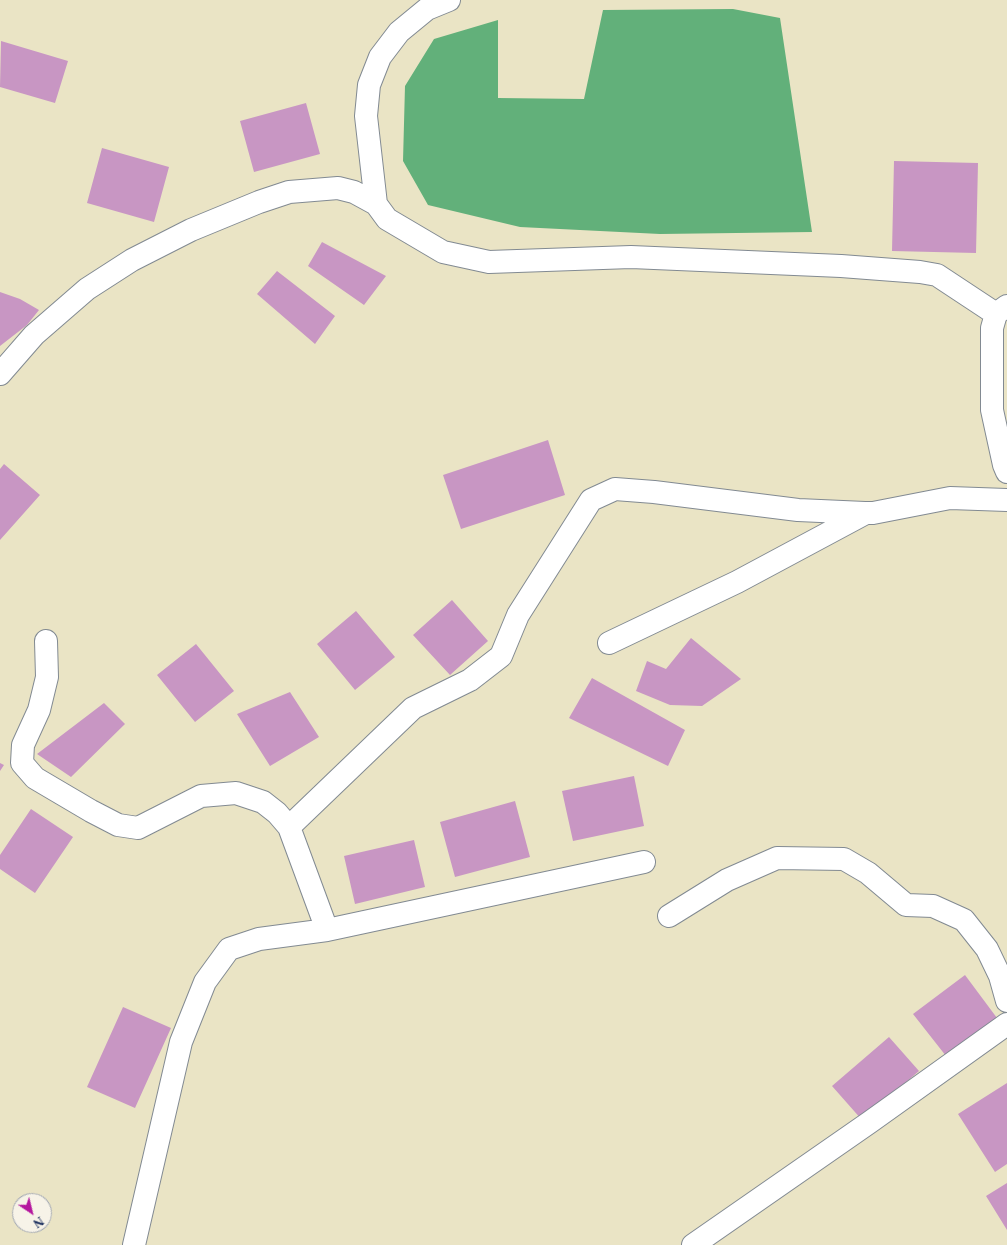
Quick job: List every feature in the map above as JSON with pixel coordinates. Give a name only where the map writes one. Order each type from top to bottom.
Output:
[{"type":"street","points":[[376,204],[366,116],[369,85],[380,57],[400,32],[427,10],[449,0]]},
{"type":"street","points":[[0,374],[34,335],[88,288],[132,260],[191,230],[259,202],[289,192],[338,188],[354,192],[376,204],[387,219],[443,252],[489,262],[631,257],[841,266],[920,272],[936,276],[1002,310],[992,328],[992,410],[1004,465],[1007,472]]},
{"type":"street","points":[[289,827],[413,708],[470,680],[501,656],[518,615],[591,500],[615,489],[654,492],[798,510],[865,513],[873,513],[950,498],[1007,500]]},
{"type":"street","points":[[609,643],[737,582],[865,513]]},
{"type":"street","points":[[46,642],[47,677],[39,710],[23,745],[22,763],[35,778],[91,812],[118,826],[138,828],[201,796],[236,793],[263,802],[278,813],[289,827],[327,930]]},
{"type":"street","points":[[669,916],[727,880],[777,858],[844,859],[868,872],[906,905],[933,906],[964,920],[987,949],[1000,976],[1007,1001]]},
{"type":"street","points":[[134,1245],[181,1042],[205,982],[229,949],[259,939],[327,930],[644,862]]},
{"type":"street","points":[[693,1245],[863,1127],[1007,1024]]},
{"type":"green space","points":[[733,9],[780,18],[812,232],[660,234],[520,227],[428,205],[403,161],[405,86],[434,39],[498,20],[498,98],[584,99],[603,10]]},
{"type":"building","points":[[1,41],[68,61],[55,103],[0,87]]},
{"type":"building","points":[[306,103],[320,154],[254,172],[240,121]]},
{"type":"building","points":[[102,148],[169,167],[154,222],[87,203]]},
{"type":"building","points":[[894,161],[978,163],[976,253],[892,251]]},
{"type":"building","points":[[322,242],[386,276],[364,305],[308,266]]},
{"type":"building","points":[[277,271],[335,316],[315,344],[257,294]]},
{"type":"building","points":[[0,292],[20,299],[39,310],[27,325],[0,346]]},
{"type":"building","points":[[548,440],[565,495],[461,529],[443,475]]},
{"type":"building","points":[[4,464],[40,495],[0,540],[0,469]]},
{"type":"building","points":[[452,600],[488,641],[450,675],[413,635]]},
{"type":"building","points":[[356,611],[395,657],[355,690],[317,644]]},
{"type":"building","points":[[691,638],[741,679],[702,706],[670,705],[636,691],[647,661],[666,669]]},
{"type":"building","points":[[196,644],[234,691],[195,722],[157,675]]},
{"type":"building","points":[[592,678],[685,730],[668,766],[569,718]]},
{"type":"building","points":[[290,692],[319,737],[270,766],[237,714]]},
{"type":"building","points":[[104,703],[125,724],[71,777],[37,754]]},
{"type":"building","points":[[0,763],[4,765],[0,771]]},
{"type":"building","points":[[634,776],[644,826],[573,841],[562,791]]},
{"type":"building","points":[[515,801],[530,857],[455,877],[440,822]]},
{"type":"building","points":[[31,809],[73,837],[35,893],[0,869],[0,855]]},
{"type":"building","points":[[414,840],[425,887],[355,904],[344,856]]},
{"type":"building","points":[[965,975],[997,1018],[946,1056],[913,1014]]},
{"type":"building","points":[[123,1007],[171,1028],[135,1108],[87,1087]]},
{"type":"building","points":[[889,1037],[919,1071],[862,1120],[832,1086]]},
{"type":"building","points":[[1007,1083],[1007,1164],[995,1172],[958,1114]]},
{"type":"building","points":[[1007,1183],[1007,1230],[986,1196]]}]
